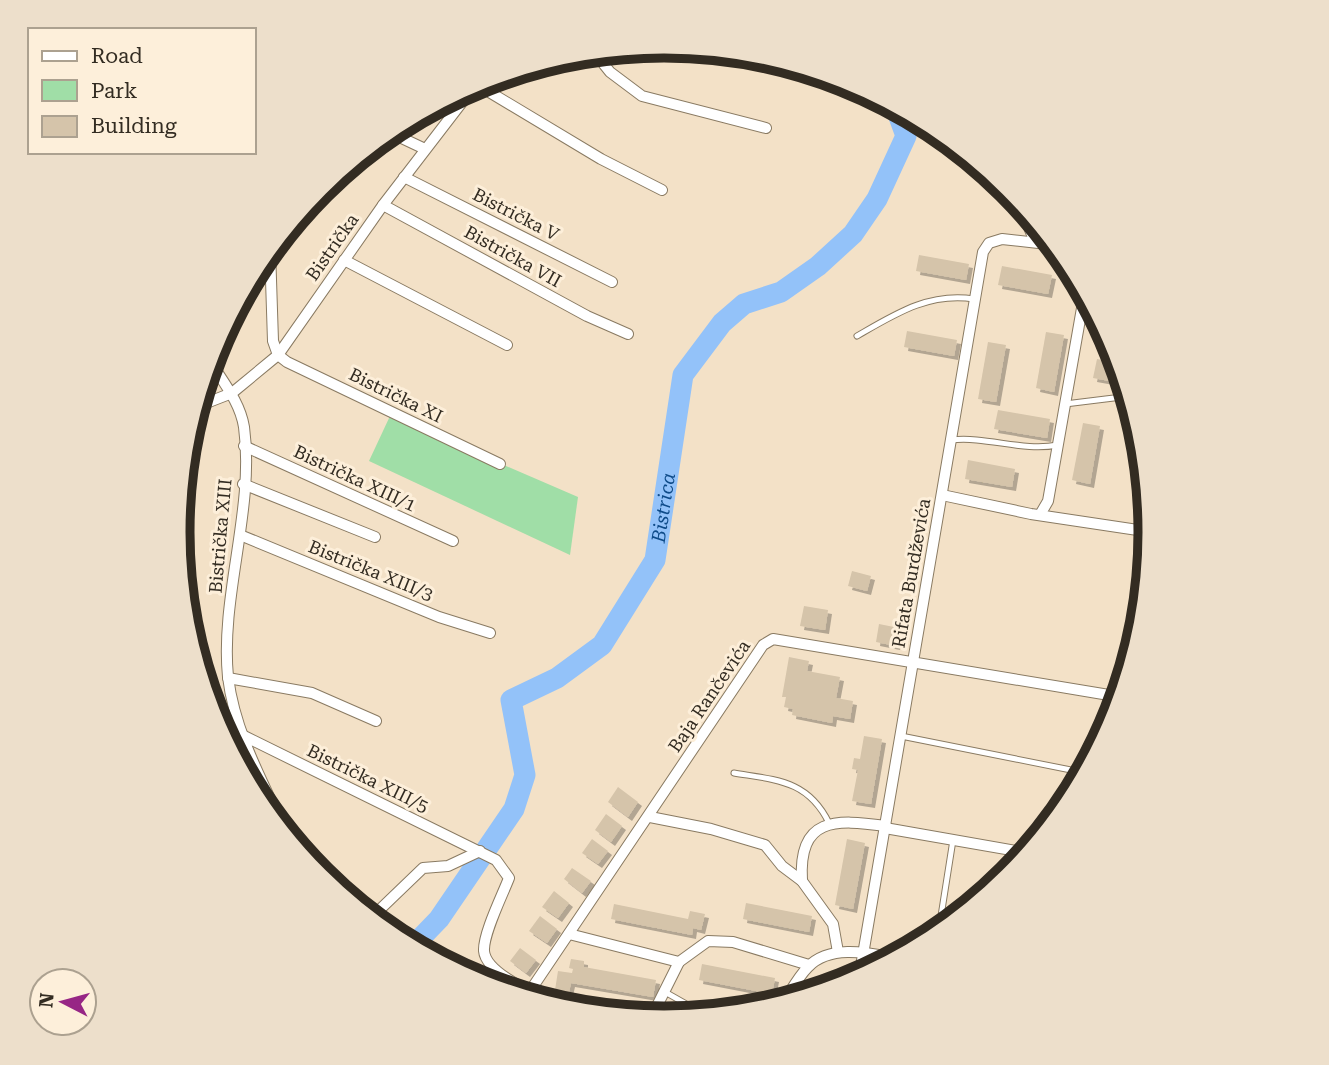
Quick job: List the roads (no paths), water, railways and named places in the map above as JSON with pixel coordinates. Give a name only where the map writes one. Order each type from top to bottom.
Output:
[{"type":"street","points":[[602,62],[610,72],[642,96],[766,128]]},
{"type":"street","points":[[489,92],[601,159],[662,190]]},
{"type":"street","name":"Bistrička","points":[[208,402],[232,393],[278,355],[383,205],[460,105]]},
{"type":"street","points":[[401,138],[425,149]]},
{"type":"street","name":"Bistrička V","points":[[404,177],[612,282]]},
{"type":"street","name":"Bistrička VII","points":[[383,205],[587,316],[628,334]]},
{"type":"street","points":[[1030,230],[1035,242]]},
{"type":"street","name":"Rifata Burdževića","points":[[862,964],[983,252],[989,243],[1002,239],[1041,243]]},
{"type":"street","points":[[344,260],[507,345]]},
{"type":"street","points":[[271,268],[273,341],[278,355]]},
{"type":"street","points":[[1041,513],[1048,501],[1082,307]]},
{"type":"street","name":"Bistrička XI","points":[[278,355],[287,362],[500,464]]},
{"type":"street","name":"Bistrička XIII","points":[[218,372],[232,393],[244,426],[240,535],[228,634],[228,678],[242,735],[268,793]]},
{"type":"street","name":"Bistrička XIII/1","points":[[244,446],[453,541]]},
{"type":"street","points":[[243,485],[375,537]]},
{"type":"street","points":[[942,495],[1031,514],[1041,513],[1139,530]]},
{"type":"street","name":"Bistrička XIII/3","points":[[240,535],[439,617],[490,633]]},
{"type":"street","name":"Baja Rančevića","points":[[532,988],[650,817],[763,645],[773,639],[1110,695]]},
{"type":"street","points":[[228,678],[312,693],[376,721]]},
{"type":"street","name":"Bistrička XIII/5","points":[[242,735],[496,860],[509,878],[484,952],[488,962],[511,982]]},
{"type":"street","points":[[244,752],[247,747]]},
{"type":"street","points":[[650,817],[711,828],[765,845],[782,866],[802,881],[833,924],[838,952]]},
{"type":"street","points":[[802,881],[803,851],[807,839],[829,823],[847,821],[1016,851]]},
{"type":"street","points":[[378,911],[414,874],[424,868],[449,866],[480,851]]},
{"type":"street","points":[[569,934],[678,962]]},
{"type":"street","points":[[656,1007],[678,962],[708,941],[733,943],[809,965]]},
{"type":"street","points":[[792,989],[809,965],[838,952],[880,955]]},
{"type":"lane","points":[[857,335],[918,303],[945,298],[975,299]]},
{"type":"lane","points":[[1065,404],[1119,397]]},
{"type":"lane","points":[[951,440],[990,439],[1039,447],[1058,445]]},
{"type":"lane","points":[[901,736],[1075,771]]},
{"type":"lane","points":[[734,773],[798,787],[820,805],[829,823]]},
{"type":"lane","points":[[941,918],[953,840]]},
{"type":"lane","points":[[665,992],[692,1006]]},
{"type":"waterway","name":"Bistrica","points":[[420,939],[439,919],[514,809],[525,775],[511,700],[557,678],[602,645],[655,560],[683,375],[722,323],[744,304],[781,292],[818,266],[853,234],[877,199],[906,136],[900,120]]}]
